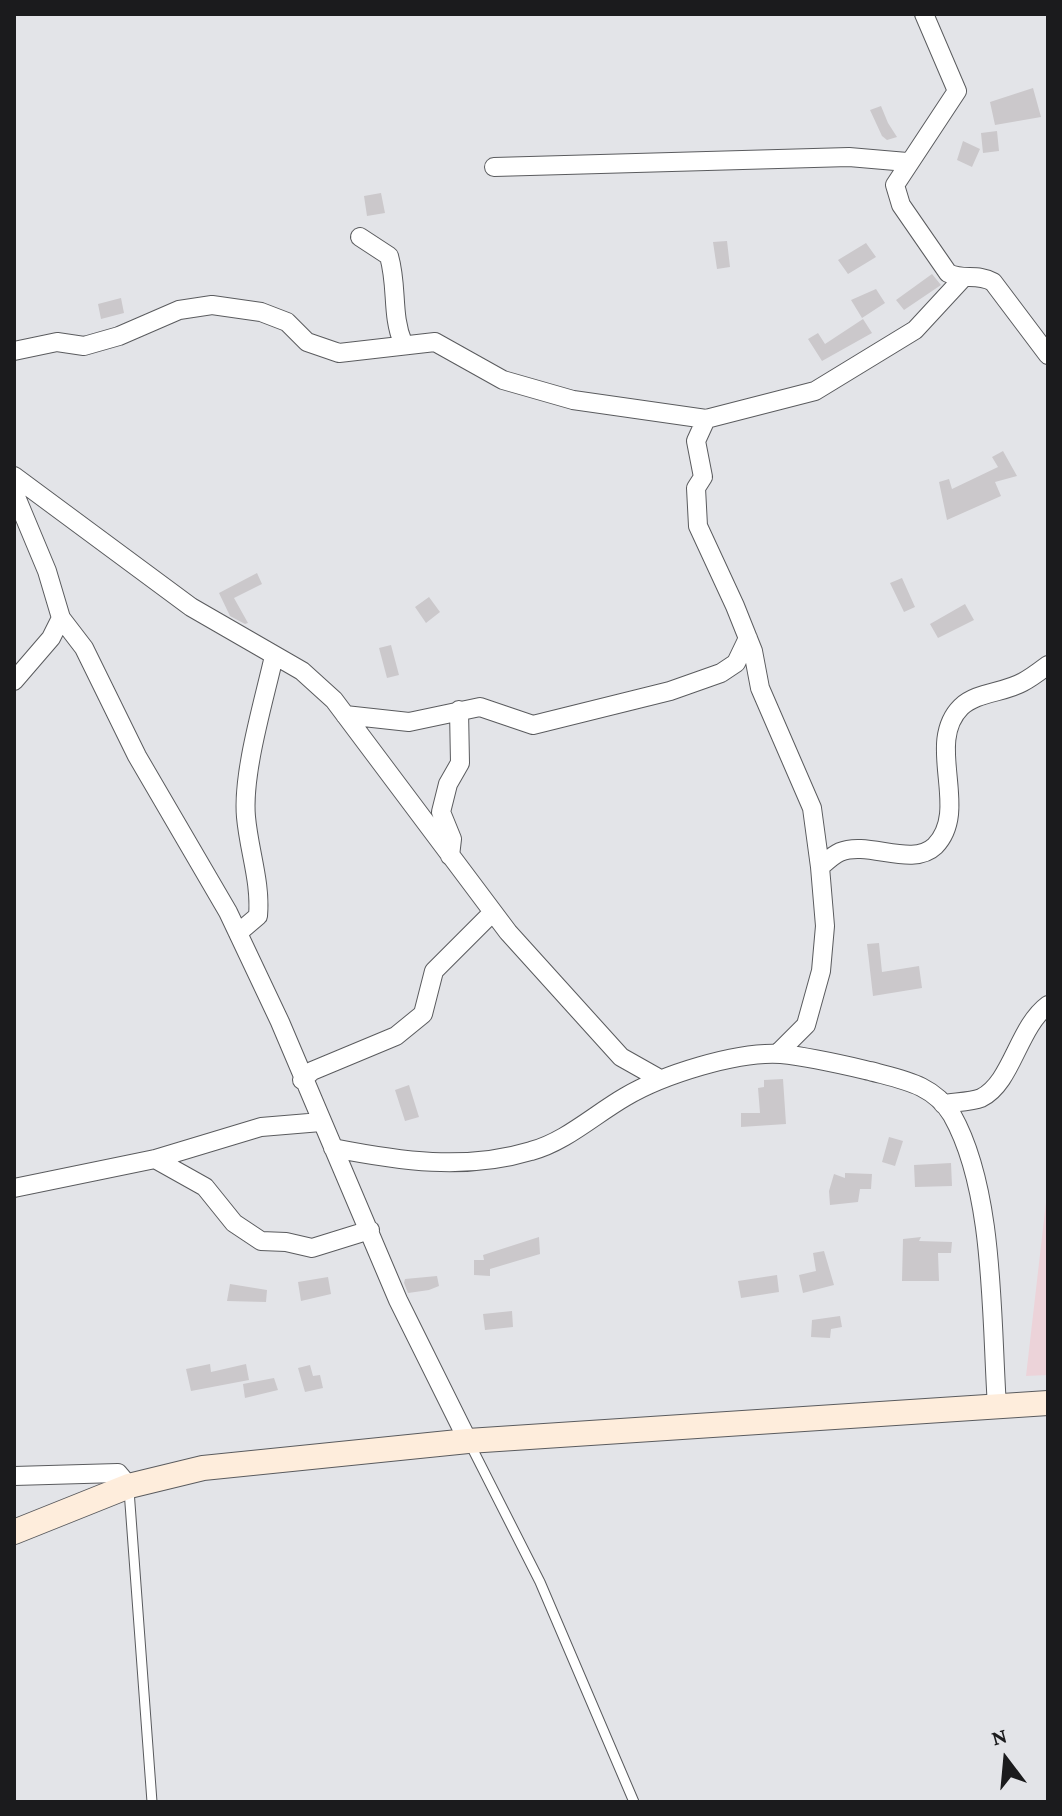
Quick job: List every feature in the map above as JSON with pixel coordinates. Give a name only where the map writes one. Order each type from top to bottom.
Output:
[{"type":"main road","points":[[14,1532],[129,1486],[203,1468],[468,1441],[678,1430],[1048,1403]]},
{"type":"street","points":[[924,14],[957,91],[907,162],[895,185],[901,205],[948,273],[964,277],[982,276],[993,282],[1048,355]]},
{"type":"street","points":[[494,167],[849,157],[907,162]]},
{"type":"street","points":[[360,237],[389,256],[396,283],[395,323],[403,343]]},
{"type":"street","points":[[14,351],[57,342],[84,346],[119,336],[179,310],[212,305],[261,312],[287,322],[307,342],[339,353],[403,343],[435,342],[503,380],[573,400],[706,419],[815,391],[915,330],[964,277]]},
{"type":"street","points":[[706,419],[696,441],[703,477],[696,488],[698,526],[748,638],[760,688],[812,808],[820,867],[825,926],[821,971],[806,1025],[777,1054]]},
{"type":"street","points":[[14,476],[191,607],[302,671],[345,715],[493,912],[621,1057],[660,1079]]},
{"type":"street","points":[[14,492],[47,571],[61,618],[84,648],[137,756],[238,933],[280,1022],[302,1080],[398,1300],[468,1441]]},
{"type":"street","points":[[14,681],[51,638],[61,618]]},
{"type":"street","points":[[345,715],[409,722],[480,707],[533,725],[670,691],[721,673],[736,663],[748,638]]},
{"type":"street","points":[[238,933],[258,916],[260,894],[245,815],[249,778],[274,656]]},
{"type":"street","points":[[820,867],[840,852],[854,849],[918,854],[932,849],[944,835],[949,822],[946,743],[957,711],[969,699],[1022,683],[1048,665]]},
{"type":"street","points":[[450,856],[452,839],[441,812],[448,784],[460,763],[459,710]]},
{"type":"street","points":[[302,1080],[312,1071],[396,1036],[423,1014],[434,971],[493,912]]},
{"type":"street","points":[[943,1104],[982,1097],[1002,1076],[1028,1025],[1048,1005]]},
{"type":"street","points":[[806,1025],[821,1059]]},
{"type":"street","points":[[333,1148],[389,1159],[442,1163],[500,1159],[551,1144],[628,1095],[660,1079],[740,1058],[777,1054],[821,1059],[912,1082],[934,1092],[943,1104],[968,1153],[978,1186],[997,1406]]},
{"type":"street","points":[[14,1188],[155,1159],[261,1127],[321,1122]]},
{"type":"street","points":[[155,1159],[205,1187],[234,1223],[261,1241],[286,1242],[312,1248],[370,1230]]},
{"type":"street","points":[[14,1476],[118,1473],[129,1486]]},
{"type":"lane","points":[[468,1441],[540,1582],[634,1802]]},
{"type":"lane","points":[[129,1486],[152,1802]]},
{"type":"shaded area","points":[[1048,1185],[1048,1375],[1026,1376]]},
{"type":"building","points":[[1033,88],[1041,117],[995,125],[990,102]]},
{"type":"building","points":[[881,106],[897,137],[887,140],[882,136],[870,110]]},
{"type":"building","points":[[997,131],[999,151],[983,153],[981,133]]},
{"type":"building","points":[[963,141],[980,149],[972,167],[957,160]]},
{"type":"building","points":[[381,193],[385,213],[367,216],[364,196]]},
{"type":"building","points":[[727,241],[730,267],[717,269],[713,242]]},
{"type":"building","points":[[866,243],[876,257],[848,274],[838,260]]},
{"type":"building","points":[[932,274],[941,285],[904,310],[896,300]]},
{"type":"building","points":[[876,289],[885,303],[862,318],[851,300]]},
{"type":"building","points":[[121,298],[124,313],[101,319],[98,304]]},
{"type":"building","points":[[863,319],[872,333],[822,361],[808,339],[818,333],[825,344]]},
{"type":"building","points":[[1003,451],[1017,476],[995,482],[1001,496],[947,520],[939,482],[949,479],[952,489],[998,467],[992,457]]},
{"type":"building","points":[[257,573],[262,584],[234,598],[248,623],[245,624],[230,616],[219,593]]},
{"type":"building","points":[[902,578],[915,607],[904,612],[890,583]]},
{"type":"building","points":[[429,597],[440,612],[426,623],[415,607]]},
{"type":"building","points":[[965,604],[974,620],[938,638],[930,624]]},
{"type":"building","points":[[391,645],[399,675],[387,678],[379,648]]},
{"type":"building","points":[[879,943],[882,972],[919,966],[922,988],[873,996],[867,944]]},
{"type":"building","points":[[783,1079],[786,1124],[741,1127],[741,1113],[760,1113],[758,1088],[764,1087],[764,1080]]},
{"type":"building","points":[[409,1085],[419,1117],[405,1121],[395,1090]]},
{"type":"building","points":[[889,1137],[903,1141],[895,1166],[882,1162]]},
{"type":"building","points":[[951,1163],[952,1186],[915,1187],[914,1165]]},
{"type":"building","points":[[845,1173],[872,1174],[871,1189],[860,1189],[858,1202],[830,1205],[829,1191],[834,1174],[845,1178]]},
{"type":"building","points":[[539,1237],[540,1254],[490,1269],[490,1276],[474,1275],[474,1260],[484,1260],[483,1255]]},
{"type":"building","points":[[921,1237],[919,1241],[952,1242],[951,1253],[938,1253],[939,1281],[902,1281],[903,1239]]},
{"type":"building","points":[[824,1251],[834,1285],[803,1293],[799,1275],[816,1271],[813,1253]]},
{"type":"building","points":[[777,1275],[779,1292],[741,1298],[738,1281]]},
{"type":"building","points":[[437,1276],[439,1286],[429,1290],[408,1293],[404,1283],[405,1279]]},
{"type":"building","points":[[328,1277],[331,1294],[301,1301],[298,1282]]},
{"type":"building","points":[[230,1284],[267,1290],[266,1302],[227,1301]]},
{"type":"building","points":[[512,1311],[513,1327],[485,1330],[483,1314]]},
{"type":"building","points":[[840,1316],[842,1327],[831,1329],[830,1338],[811,1337],[812,1320]]},
{"type":"building","points":[[210,1364],[211,1372],[246,1364],[249,1380],[191,1391],[186,1369]]},
{"type":"building","points":[[310,1365],[313,1376],[320,1375],[323,1388],[305,1392],[298,1368]]},
{"type":"building","points":[[274,1378],[278,1390],[245,1398],[243,1384]]}]
